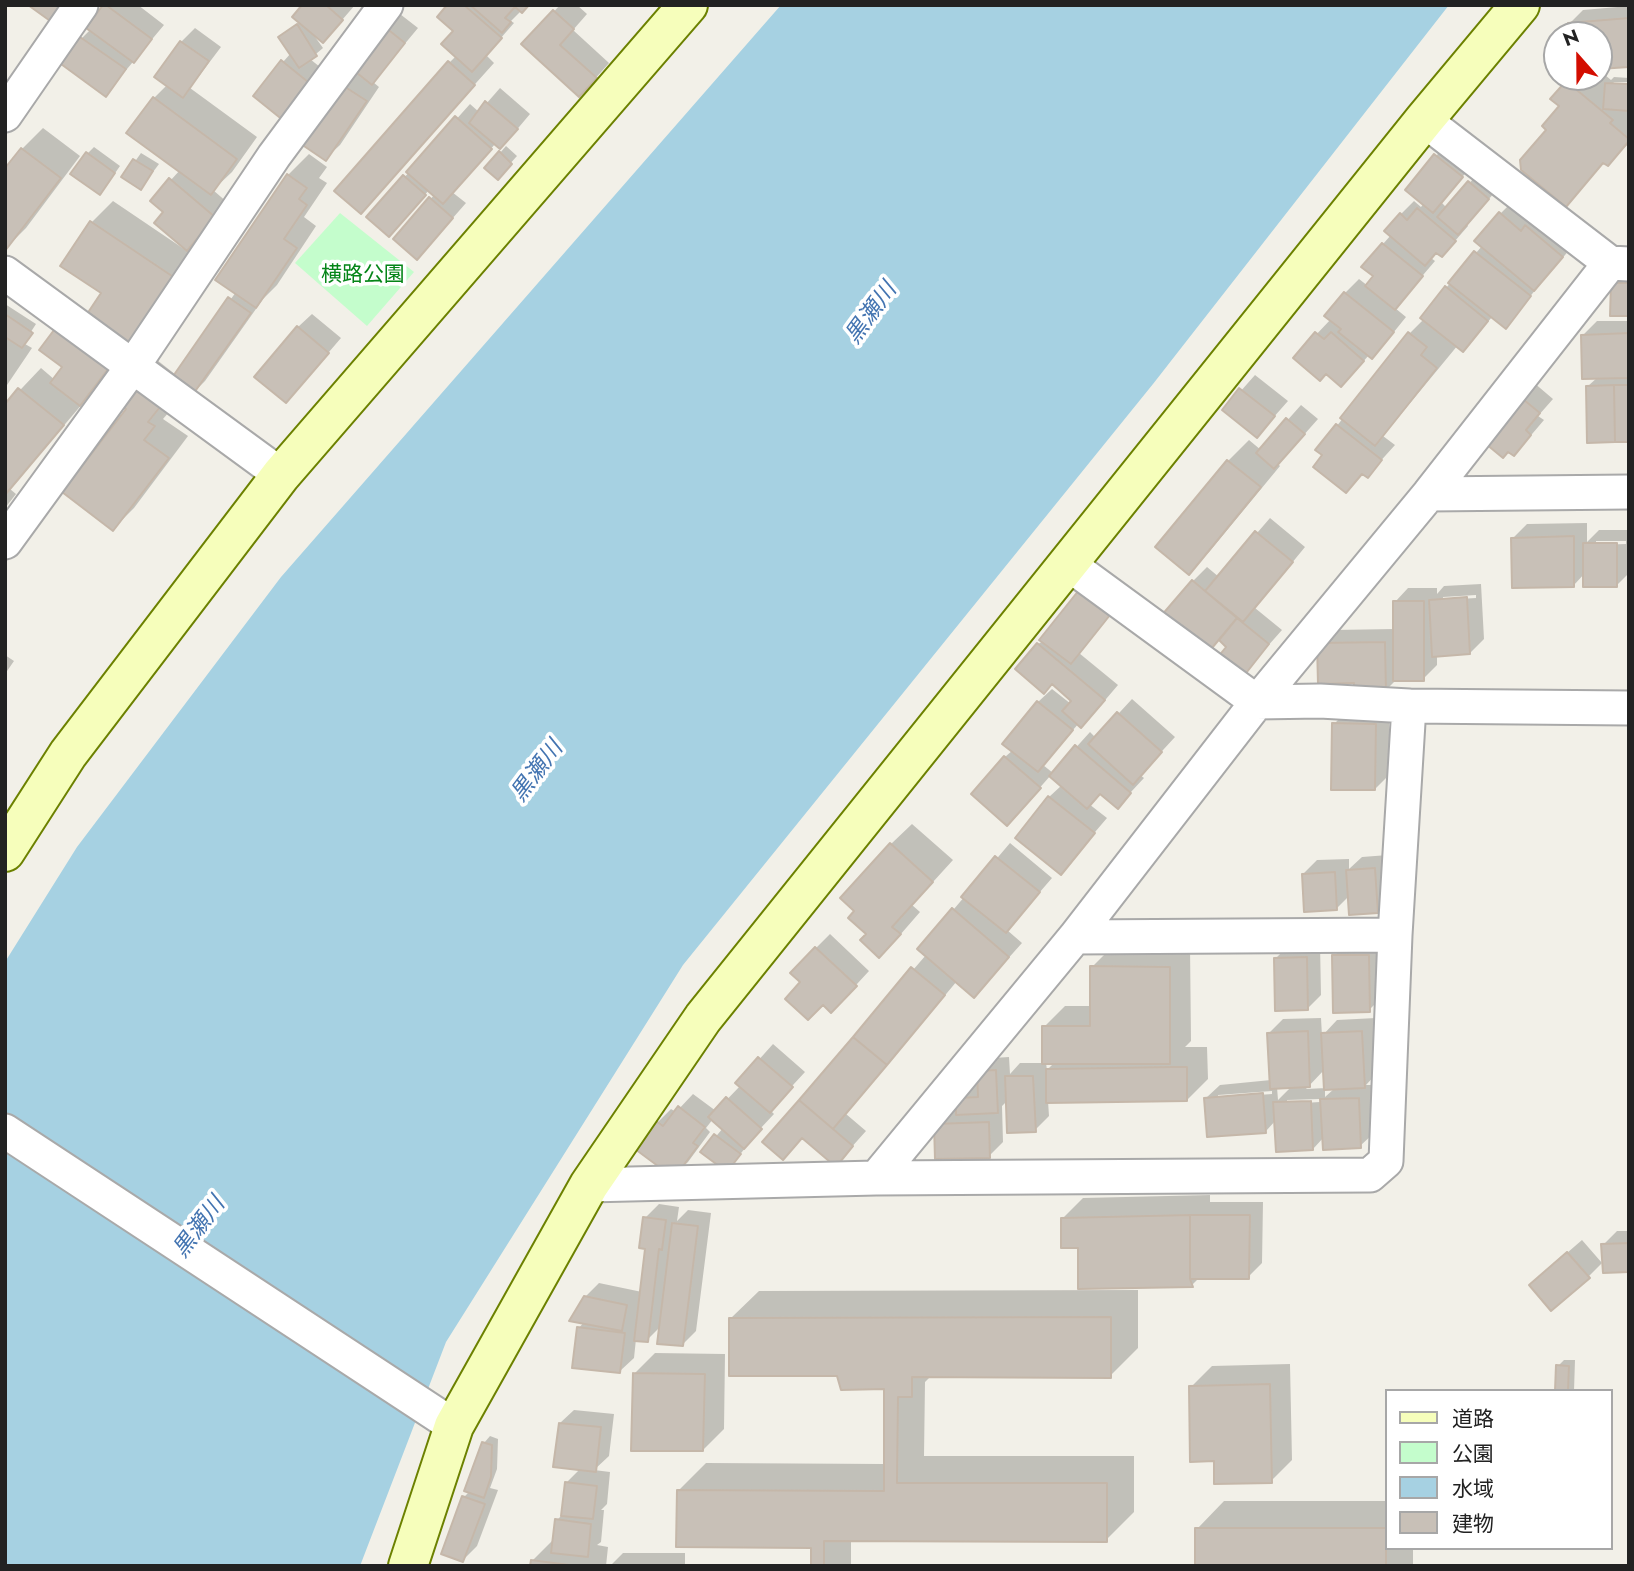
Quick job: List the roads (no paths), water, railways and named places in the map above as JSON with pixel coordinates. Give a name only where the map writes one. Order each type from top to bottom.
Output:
[{"type":"street","points":[[5,115],[81,5]]},
{"type":"street","points":[[5,542],[133,366],[274,156],[386,5]]},
{"type":"street","points":[[5,852],[68,754],[281,475],[688,5]]},
{"type":"street","points":[[408,1566],[443,1419],[589,1185],[703,1018],[1424,120],[1520,5]]},
{"type":"street","points":[[876,1178],[1075,937],[1257,702],[1620,264],[1424,120]]},
{"type":"street","points":[[5,273],[281,475]]},
{"type":"street","points":[[1429,494],[1629,492]]},
{"type":"street","points":[[1067,564],[1257,702],[1629,708]]},
{"type":"street","points":[[589,1185],[876,1178],[1370,1175],[1386,1161],[1395,935],[1409,706]]},
{"type":"street","points":[[1075,937],[1395,935]]},
{"type":"street","points":[[5,1131],[443,1419]]},
{"type":"water","name":"黒瀬川","points":[[781,5],[1449,5],[1153,384],[683,965],[446,1342],[360,1566],[5,1566],[5,962],[77,847],[281,577]]},
{"type":"park label","name":"横路公園","points":[[363,276]]}]
